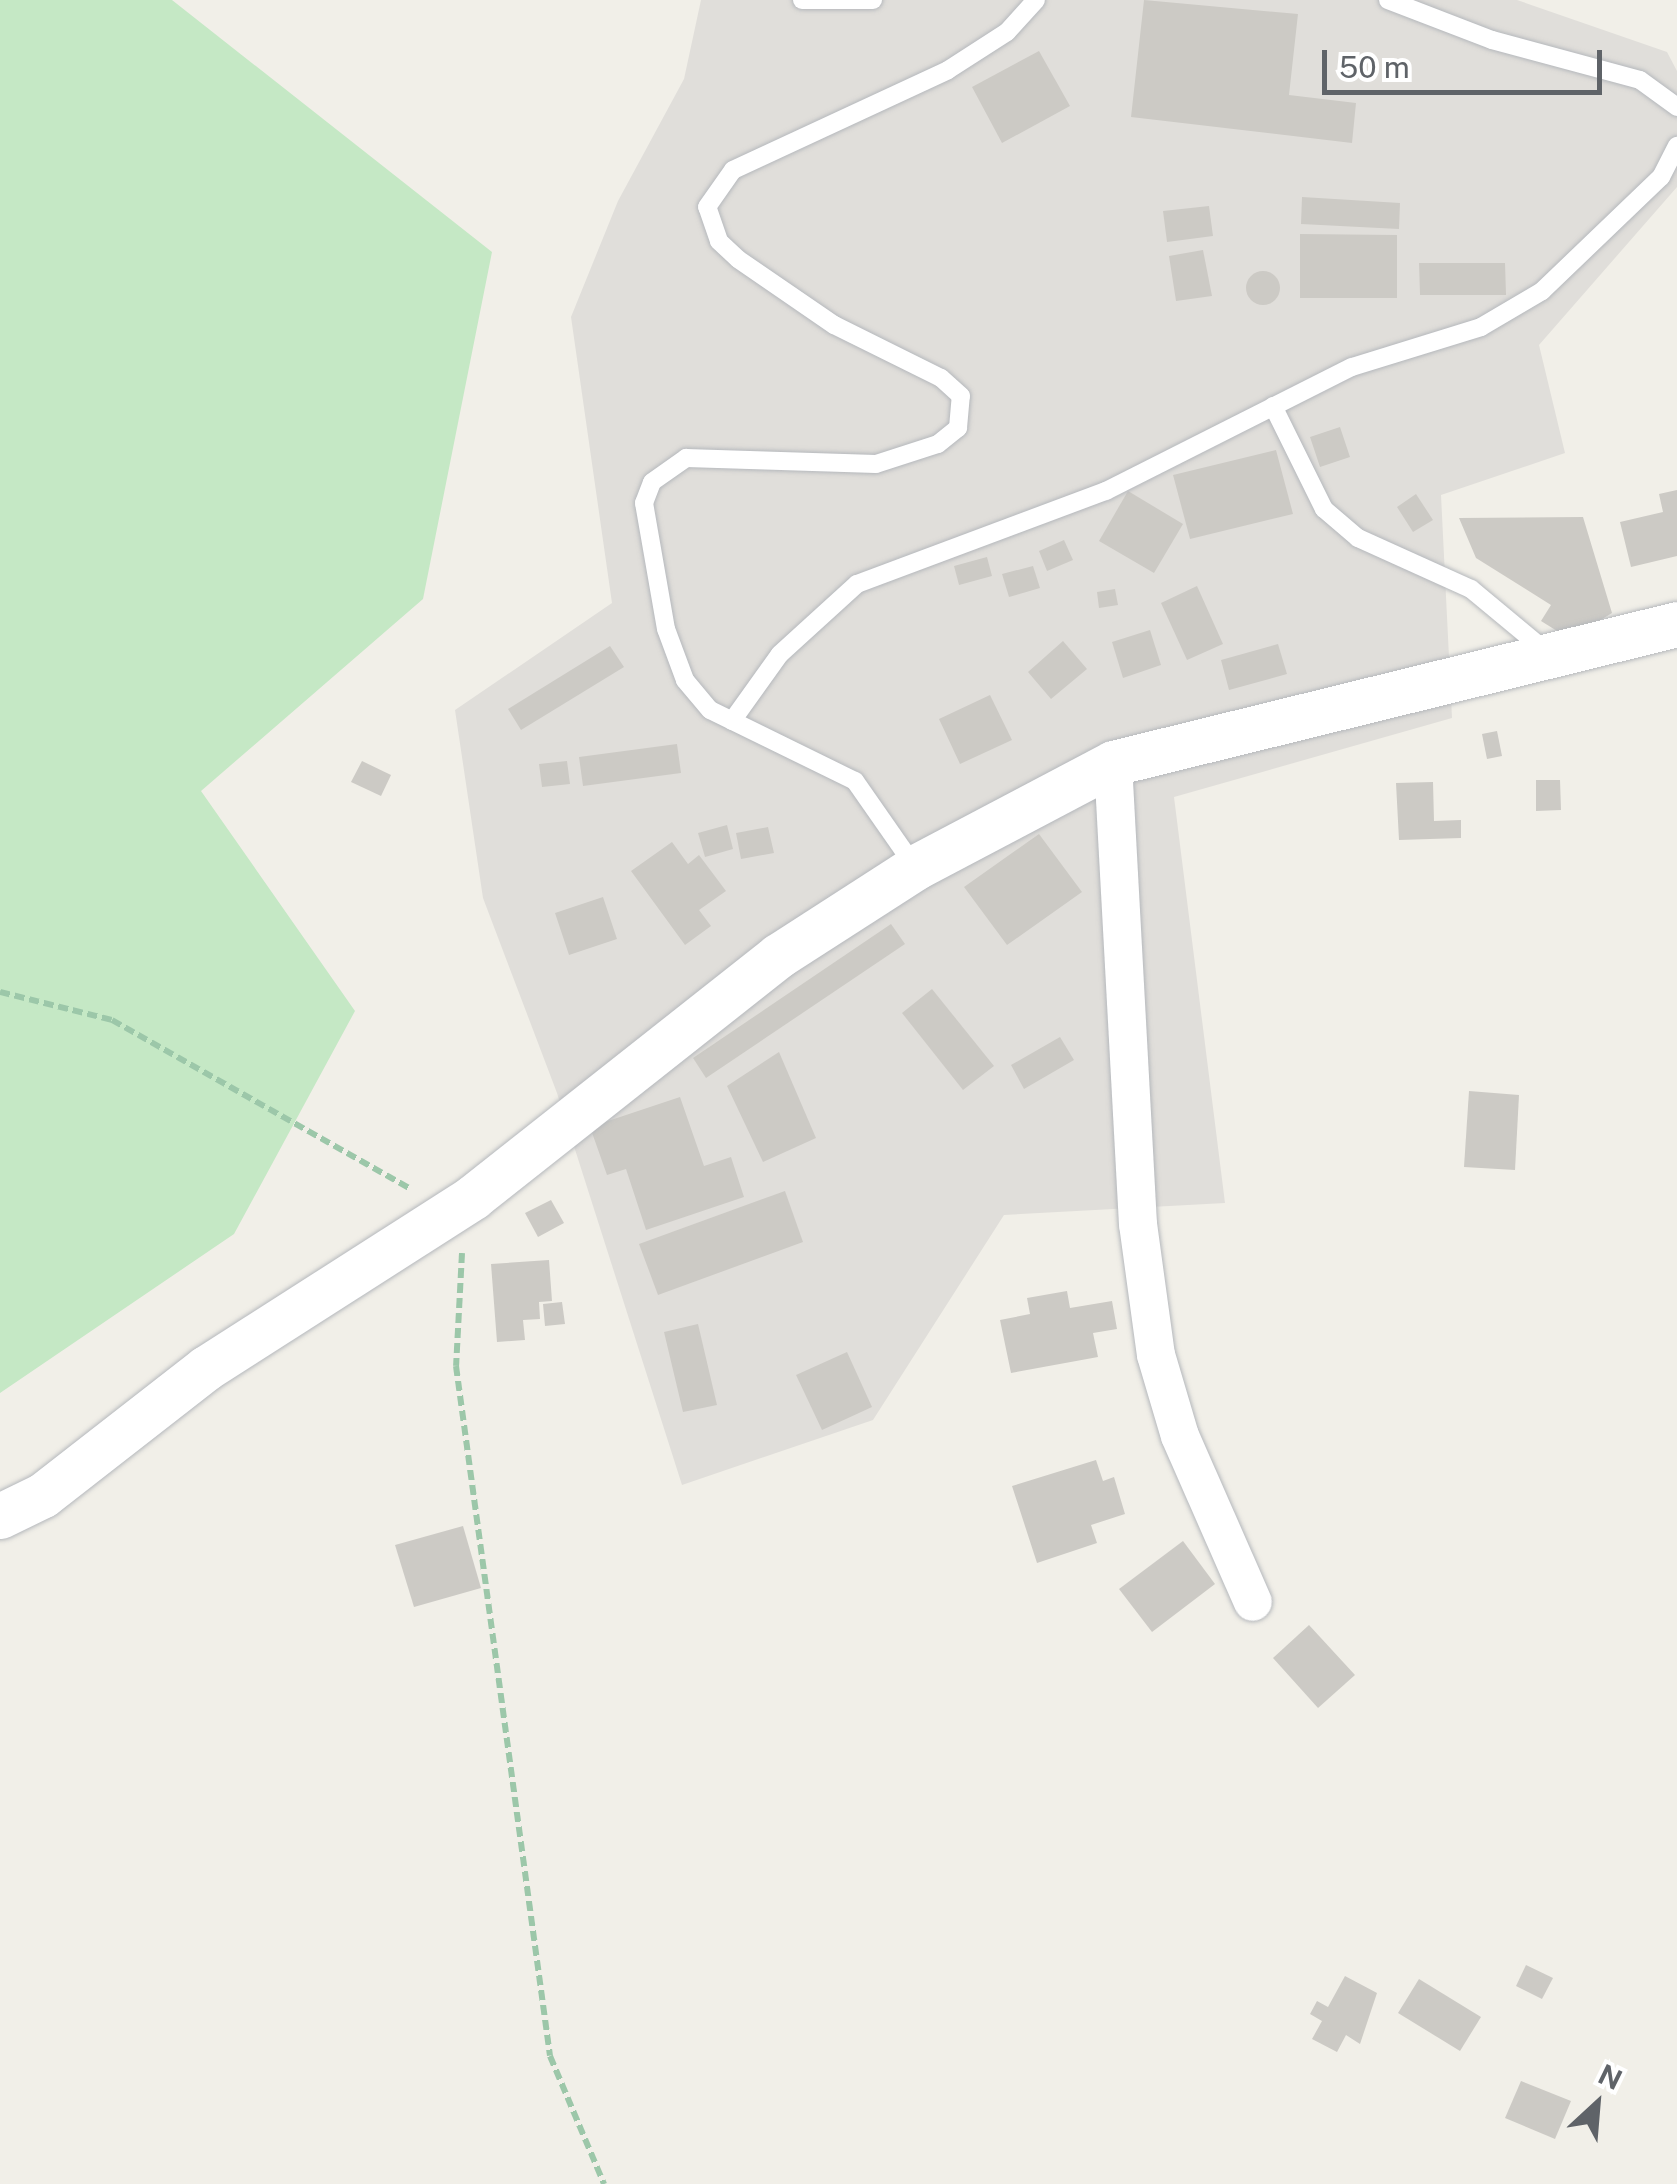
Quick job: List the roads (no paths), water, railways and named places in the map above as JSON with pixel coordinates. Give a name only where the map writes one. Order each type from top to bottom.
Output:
[{"type":"street","points":[[0,1516],[43,1495],[206,1368],[474,1196],[778,956],[916,867],[1113,763],[1677,624]]},
{"type":"street","points":[[1113,763],[1138,1224],[1156,1355],[1180,1436],[1253,1602]]},
{"type":"lane","points":[[802,0],[873,0]]},
{"type":"lane","points":[[916,867],[855,782],[732,721],[684,680],[666,629],[645,536],[652,482],[686,458],[876,464],[938,444],[966,410],[941,378],[834,325],[738,260],[719,241],[707,207],[733,170],[948,70],[1007,32],[1036,0]]},
{"type":"lane","points":[[1388,0],[1492,40],[1640,80],[1677,107]]},
{"type":"lane","points":[[732,721],[780,654],[857,584],[1106,491],[1352,367],[1481,327],[1542,291],[1661,177],[1677,146]]},
{"type":"lane","points":[[1273,406],[1324,509],[1358,538],[1471,588],[1516,618],[1552,657]]}]
